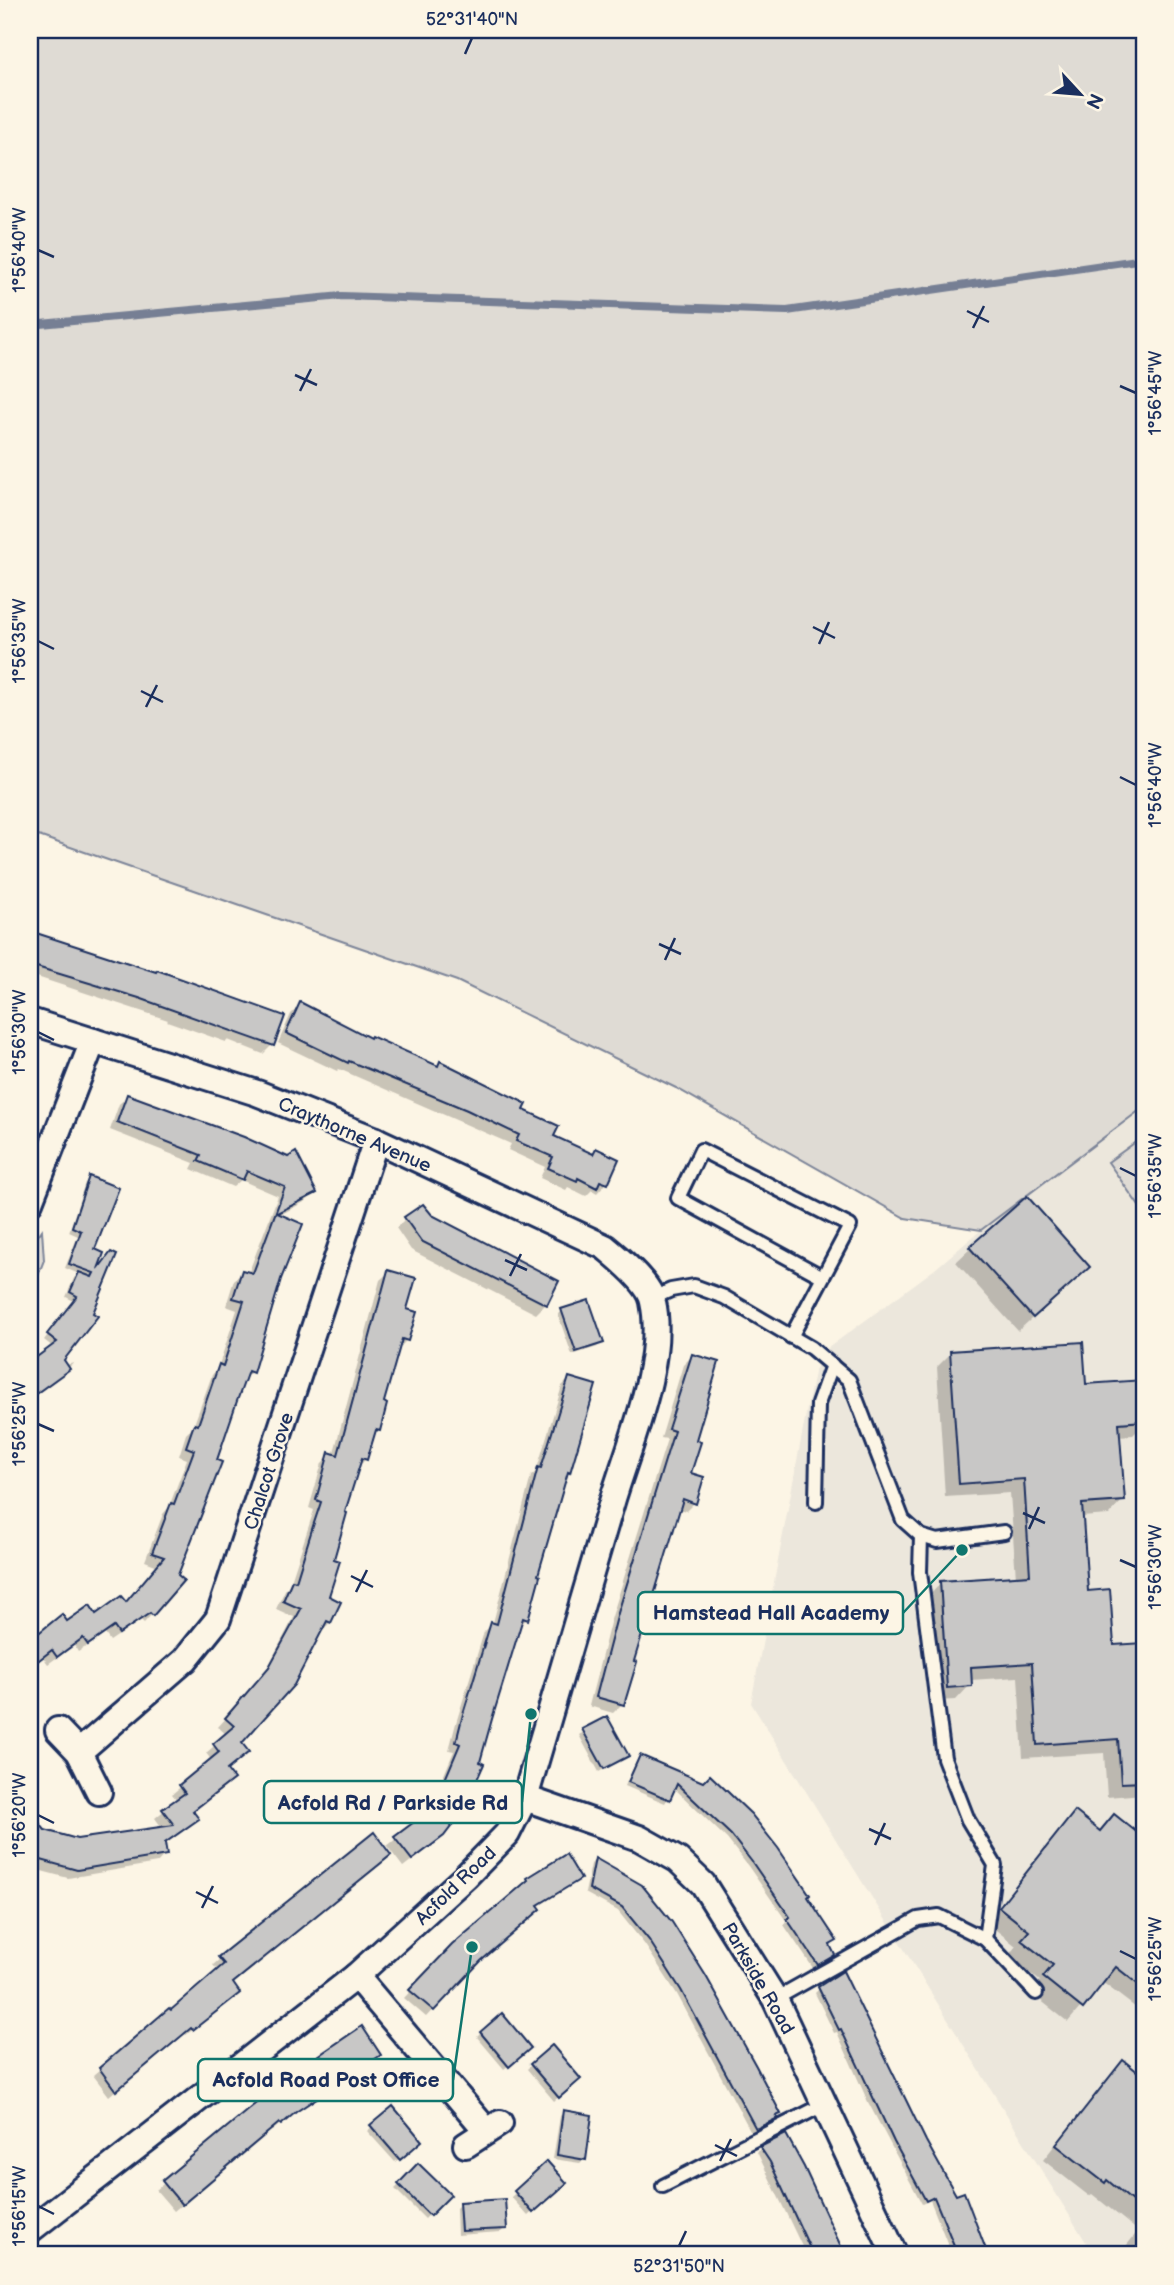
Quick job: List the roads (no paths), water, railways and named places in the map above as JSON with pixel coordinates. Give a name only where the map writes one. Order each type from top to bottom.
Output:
[{"type":"street","name":"Craythorne Avenue","points":[[30,1021],[257,1093],[376,1140],[605,1247],[632,1271],[653,1298]]},
{"type":"street","points":[[30,1202],[93,1041]]},
{"type":"street","name":"Chalcot Grove","points":[[79,1752],[185,1660],[218,1619],[376,1140]]},
{"type":"street","name":"Acfold Road","points":[[30,2230],[356,1976],[466,1877],[508,1834],[526,1798],[651,1375],[657,1324],[653,1298]]},
{"type":"street","points":[[58,1730],[79,1752],[99,1792]]},
{"type":"street","name":"Parkside Road","points":[[526,1798],[639,1838],[678,1860],[703,1884],[775,1999],[895,2255]]},
{"type":"street","points":[[356,1976],[493,2126],[466,2145]]},
{"type":"lane","points":[[792,1337],[850,1226],[701,1150],[678,1198],[823,1277]]},
{"type":"lane","points":[[653,1298],[671,1290],[694,1286],[724,1297],[811,1348],[849,1380],[903,1520],[921,1536],[937,1541],[1004,1532]]},
{"type":"lane","points":[[816,1502],[818,1404],[832,1365]]},
{"type":"lane","points":[[921,1536],[920,1572],[944,1758],[968,1819],[995,1865],[985,1939]]},
{"type":"lane","points":[[775,1999],[918,1919],[939,1916],[985,1939],[1036,1993]]},
{"type":"lane","points":[[663,2186],[825,2104]]},
{"type":"waterway","points":[[30,325],[342,296],[787,311],[1144,259]]},
{"type":"place","name":"Hamstead Hall Academy","points":[[962,1550]]},
{"type":"place","name":"Acfold Rd / Parkside Rd","points":[[531,1714]]},
{"type":"place","name":"Acfold Road Post Office","points":[[472,1947]]}]
